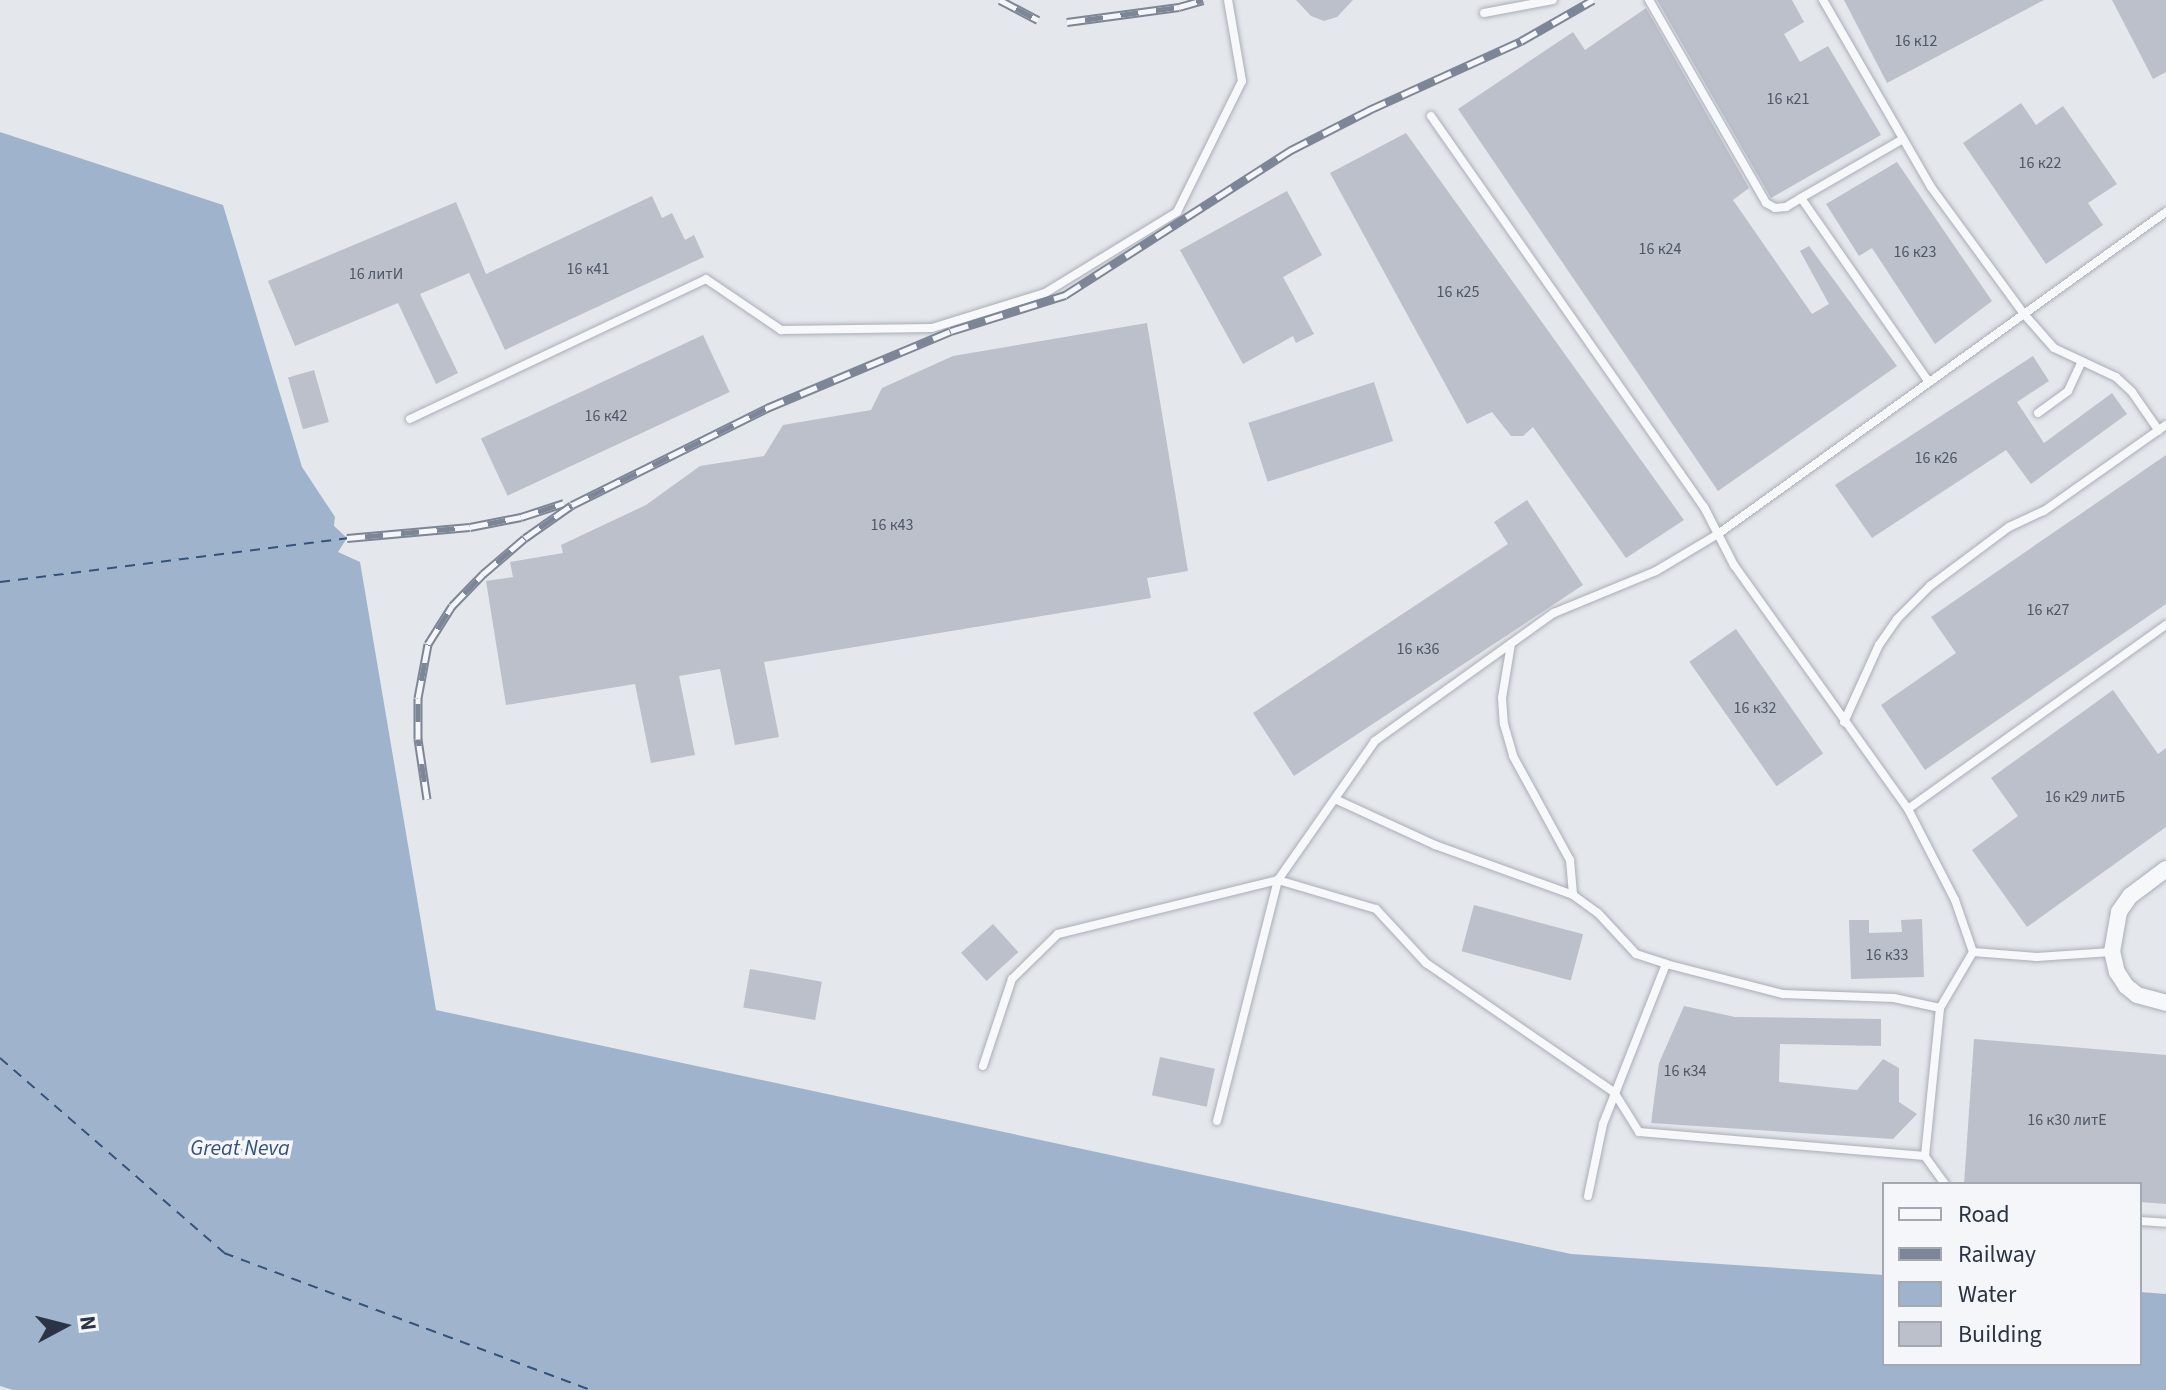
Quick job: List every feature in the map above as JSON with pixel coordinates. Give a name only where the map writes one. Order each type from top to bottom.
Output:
[{"type":"street","points":[[2166,869],[2130,896],[2119,912],[2112,951],[2117,972],[2126,986],[2137,995],[2166,1003]]},
{"type":"lane","points":[[410,419],[706,279],[781,330],[932,328],[1045,293],[1177,212],[1242,81],[1228,0]]},
{"type":"lane","points":[[1484,13],[1553,0]]},
{"type":"lane","points":[[1649,0],[1766,203],[1775,208],[1786,207],[1903,139]]},
{"type":"lane","points":[[1823,0],[1931,187],[2024,314],[2054,348],[2124,385],[2162,428],[2044,511],[2009,527],[1930,586],[1897,619],[1879,645],[1844,722]]},
{"type":"lane","points":[[1431,116],[1704,507],[1734,565],[1908,809],[1955,900],[1973,952],[1940,1008],[1925,1156],[1944,1182]]},
{"type":"lane","points":[[1801,198],[1929,382]]},
{"type":"lane","points":[[1217,1121],[1278,880],[1375,741],[1554,613],[1656,571],[1718,534],[2166,212]]},
{"type":"lane","points":[[2038,413],[2068,391],[2082,361]]},
{"type":"lane","points":[[1908,809],[2166,625]]},
{"type":"lane","points":[[1511,644],[1502,698],[1504,724],[1513,756],[1570,860],[1573,895]]},
{"type":"lane","points":[[1335,799],[1435,845],[1573,895],[1598,913],[1636,954],[1783,994],[1894,998],[1940,1008]]},
{"type":"lane","points":[[983,1066],[1012,979],[1058,934],[1278,880],[1376,909],[1426,963],[1614,1092],[1639,1132],[1925,1156]]},
{"type":"lane","points":[[1973,952],[2037,957],[2112,951]]},
{"type":"lane","points":[[1588,1196],[1603,1124],[1666,964]]},
{"type":"lane","points":[[2142,1221],[2166,1223]]},
{"type":"water","name":"Great Neva","points":[[0,132],[223,205],[302,467],[335,517],[334,526],[347,538],[338,552],[360,562],[436,1010],[1571,1254],[1882,1275],[1882,1366],[2142,1366],[2142,1292],[2166,1294],[2166,1390],[13,1390],[0,1386]]},
{"type":"building","points":[[1296,0],[1353,0],[1337,17],[1324,21],[1311,16]]},
{"type":"building","points":[[1657,0],[1792,0],[1804,22],[1784,34],[1800,62],[1828,46],[1881,135],[1771,198]]},
{"type":"building","points":[[1844,0],[2044,0],[1887,83]]},
{"type":"building","points":[[2112,0],[2166,0],[2166,72],[2153,79]]},
{"type":"building","points":[[1646,8],[1749,188],[1733,200],[1812,314],[1829,304],[1800,251],[1809,246],[1897,366],[1718,491],[1458,109],[1573,32],[1585,50]]},
{"type":"building","points":[[2021,103],[2036,125],[2063,106],[2117,184],[2088,203],[2103,225],[2046,264],[1963,143]]},
{"type":"building","points":[[1406,133],[1684,520],[1626,558],[1533,427],[1523,436],[1511,436],[1492,412],[1467,424],[1330,173]]},
{"type":"building","points":[[1897,162],[1992,301],[1935,344],[1872,248],[1859,256],[1826,204]]},
{"type":"building","points":[[1287,191],[1322,255],[1283,277],[1314,334],[1296,343],[1293,336],[1243,364],[1180,250]]},
{"type":"building","points":[[652,196],[662,218],[672,213],[685,240],[694,235],[704,257],[505,350],[469,273],[420,294],[458,373],[436,384],[398,303],[295,346],[268,281],[456,202],[486,274]]},
{"type":"building","points":[[1147,323],[1188,571],[1147,578],[1151,598],[764,662],[779,737],[735,745],[720,669],[679,676],[695,755],[651,763],[635,684],[506,705],[486,581],[513,577],[510,562],[563,553],[561,545],[646,505],[700,466],[764,456],[783,425],[871,410],[882,388],[953,356]]},
{"type":"building","points":[[703,335],[730,392],[508,496],[481,439]]},
{"type":"building","points":[[2033,356],[2049,381],[2017,402],[2044,443],[2112,393],[2127,414],[2031,484],[2006,450],[1872,538],[1835,485]]},
{"type":"building","points":[[314,370],[329,422],[303,429],[288,377]]},
{"type":"building","points":[[1374,382],[1393,441],[1268,482],[1248,423]]},
{"type":"building","points":[[2166,455],[2166,604],[1925,770],[1881,705],[1956,653],[1931,617]]},
{"type":"building","points":[[1527,500],[1583,585],[1294,776],[1253,713],[1508,544],[1494,522]]},
{"type":"building","points":[[1736,629],[1823,754],[1776,786],[1689,662]]},
{"type":"building","points":[[2113,690],[2158,754],[2166,748],[2166,827],[2027,927],[1972,850],[2018,816],[1991,778]]},
{"type":"building","points":[[1474,905],[1583,934],[1571,981],[1462,951]]},
{"type":"building","points":[[1922,919],[1924,977],[1851,979],[1849,920],[1869,920],[1869,933],[1902,932],[1901,920]]},
{"type":"building","points":[[993,924],[1018,952],[986,981],[961,953]]},
{"type":"building","points":[[750,969],[822,982],[815,1020],[743,1007]]},
{"type":"building","points":[[1684,1006],[1735,1017],[1881,1019],[1881,1046],[1780,1044],[1779,1082],[1857,1090],[1883,1059],[1899,1068],[1899,1102],[1917,1114],[1893,1139],[1651,1123],[1659,1063]]},
{"type":"building","points":[[1974,1039],[2166,1055],[2166,1204],[2142,1202],[2142,1182],[1964,1182]]},
{"type":"building","points":[[1160,1057],[1215,1069],[1207,1107],[1152,1095]]},
{"type":"ferry route","points":[[0,582],[347,538]]},
{"type":"ferry route","points":[[0,1058],[224,1253],[591,1390]]},
{"type":"railway","points":[[1000,0],[1038,20]]},
{"type":"railway","points":[[1067,22],[1179,7],[1203,0]]},
{"type":"railway","points":[[427,799],[418,739],[418,698],[428,644],[452,606],[483,574],[525,538],[572,505],[767,408],[951,331],[1065,295],[1291,150],[1369,110],[1521,41],[1593,0]]},
{"type":"railway","points":[[347,538],[470,527],[521,517],[564,503]]}]
